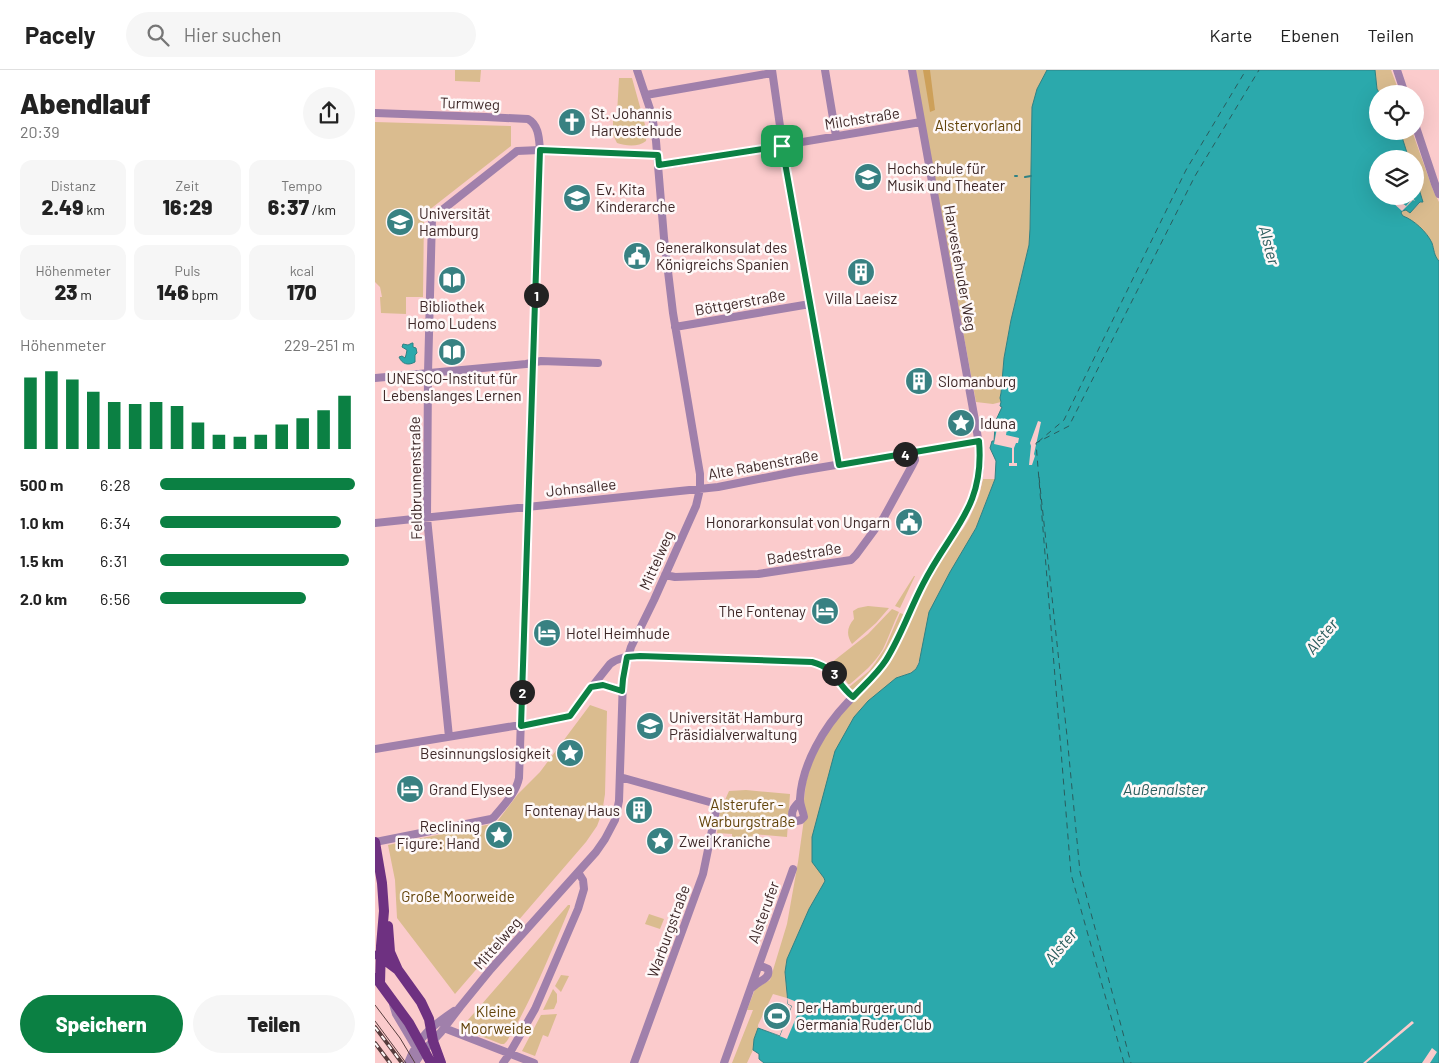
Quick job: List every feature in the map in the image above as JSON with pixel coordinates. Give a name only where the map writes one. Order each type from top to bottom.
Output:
[{"type":"main road","points":[[375,842],[382,883],[384,911],[378,954],[377,979],[431,1063]]},
{"type":"main road","points":[[384,911],[387,920],[390,952],[398,970],[427,1013],[433,1041],[441,1063]]},
{"type":"main road","points":[[378,954],[398,970]]},
{"type":"street","name":"Mittelweg","points":[[420,1045],[433,1041],[491,969],[578,872],[605,839],[615,820],[619,801],[622,691],[627,657],[696,506],[700,489],[700,471],[675,326],[664,238],[655,130],[637,70]]},
{"type":"street","points":[[825,70],[836,136]]},
{"type":"street","name":"Harvestehuder Weg","points":[[912,70],[979,441]]},
{"type":"street","points":[[1397,70],[1402,85]]},
{"type":"street","points":[[646,96],[772,71],[782,146],[839,465]]},
{"type":"street","name":"Turmweg","points":[[375,113],[486,116],[528,120],[533,122],[536,127],[540,150],[519,778],[517,786],[491,819],[375,842]]},
{"type":"street","name":"Milchstraße","points":[[659,165],[921,122]]},
{"type":"street","points":[[1420,140],[1439,194]]},
{"type":"street","name":"Feldbrunnenstraße","points":[[449,737],[427,518],[432,218],[515,152],[520,150],[540,150]]},
{"type":"street","points":[[540,150],[658,155]]},
{"type":"street","name":"Böttgerstraße","points":[[675,326],[810,304]]},
{"type":"street","points":[[375,378],[543,361],[599,363]]},
{"type":"street","points":[[800,801],[803,779],[817,746],[832,721],[879,670],[890,654],[927,575],[967,512],[978,480],[980,464],[979,441]]},
{"type":"street","name":"Alte Rabenstraße","points":[[700,489],[979,441]]},
{"type":"street","name":"Badestraße","points":[[665,574],[675,577],[757,574],[847,561],[854,558],[884,517],[915,460],[915,452]]},
{"type":"street","name":"Johnsallee","points":[[375,524],[700,489]]},
{"type":"street","points":[[375,749],[568,717],[613,661],[627,657],[812,662],[832,671],[844,689],[853,697]]},
{"type":"street","points":[[591,687],[603,685],[622,691]]},
{"type":"street","name":"Warburgstraße","points":[[620,777],[713,803],[717,806],[702,878],[634,1063]]},
{"type":"street","name":"Alsterufer","points":[[723,1063],[793,869]]},
{"type":"street","points":[[503,1063],[535,1008],[578,909],[584,889],[583,880],[578,872]]},
{"type":"street","name":"Alsterufer","points":[[751,989],[769,974],[768,969],[759,965]]},
{"type":"street","name":"Mittelweg","points":[[420,1045],[431,1028],[460,1007]]},
{"type":"street","points":[[444,1028],[534,1063]]},
{"type":"street","points":[[408,1063],[420,1045]]},
{"type":"street","points":[[415,1063],[420,1045]]},
{"type":"green space","points":[[455,70],[481,70],[480,82],[455,81]]},
{"type":"green space","name":"Alstervorland","points":[[915,70],[1057,70],[1032,107],[1029,245],[1004,358],[1001,402],[993,404],[976,402]]},
{"type":"green space","points":[[1375,70],[1391,70],[1397,85],[1377,85]]},
{"type":"green space","points":[[619,78],[632,78],[647,132],[646,141],[640,144],[628,145],[617,143],[613,135],[613,114],[617,114]]},
{"type":"green space","name":"Universität Hamburg","points":[[375,122],[511,126],[511,146],[424,214],[423,297],[406,297],[406,314],[381,313],[380,297],[382,297],[380,287],[375,282]]},
{"type":"green space","points":[[1403,140],[1415,140],[1419,150],[1406,150]]},
{"type":"green space","points":[[1424,165],[1439,202],[1439,261],[1436,259],[1432,243],[1401,213],[1406,210],[1410,213],[1418,205],[1424,205]]},
{"type":"green space","points":[[983,479],[995,479],[976,528],[951,572],[916,669],[911,673],[896,678],[812,861],[825,881],[809,909],[787,959],[785,972],[787,998],[773,994],[758,1025],[753,1050],[747,1063],[732,1063],[753,1010],[747,1010],[755,989],[770,980],[787,924],[805,812],[806,782],[811,765],[824,736],[835,721],[880,671],[925,585],[969,519],[979,496]]},
{"type":"green space","points":[[914,576],[900,608],[895,606]]},
{"type":"green space","points":[[868,606],[889,608],[876,623],[852,644],[848,631],[854,619],[853,611]]},
{"type":"green space","points":[[892,609],[899,612],[883,649],[868,668],[848,684],[842,673],[831,663],[868,634]]},
{"type":"green space","points":[[900,613],[906,615],[885,656],[875,670],[854,690],[848,688],[869,671],[875,663],[885,648]]},
{"type":"green space","name":"Große Moorweide","points":[[590,705],[607,711],[605,794],[602,813],[597,826],[586,842],[455,994],[397,918],[395,880],[388,845],[496,823],[518,794],[540,772]]},
{"type":"green space","name":"Alsterufer - Warburgstraße","points":[[746,790],[790,794],[787,837],[753,834],[751,842],[732,841],[732,834],[717,833],[720,811],[725,807],[725,800],[729,791]]},
{"type":"green space","name":"Kleine Moorweide","points":[[568,905],[570,907],[541,975],[507,1041],[501,1044],[461,1028]]},
{"type":"green space","points":[[649,914],[664,919],[660,929],[645,924]]},
{"type":"green space","points":[[561,975],[569,976],[561,992],[555,986]]},
{"type":"green space","points":[[553,989],[557,994],[557,1002],[554,1009],[543,1010]]},
{"type":"green space","points":[[557,1014],[548,1037],[543,1035],[535,1056],[522,1051],[541,1015]]},
{"type":"shaded area","points":[[923,70],[930,70],[935,110],[930,112]]},
{"type":"water","name":"Außenalster","points":[[1047,70],[1375,70],[1377,85],[1369,85],[1369,140],[1403,140],[1406,150],[1369,150],[1369,205],[1417,205],[1410,213],[1406,210],[1401,213],[1424,231],[1432,243],[1435,255],[1439,261],[1439,1063],[764,1063],[759,1059],[759,1054],[753,1050],[758,1028],[780,1036],[792,1006],[788,1004],[785,972],[787,959],[809,909],[825,881],[812,862],[812,837],[835,751],[854,717],[868,701],[896,678],[911,673],[916,669],[919,663],[929,612],[976,528],[995,479],[996,461],[990,448],[992,441],[994,441],[995,427],[998,421],[996,420],[1002,407],[1000,406],[1000,398],[1004,358],[1029,245],[1032,107],[1037,89]]},
{"type":"water","points":[[413,343],[417,353],[415,355],[415,362],[405,364],[399,357],[405,358],[406,355],[407,350],[402,347],[403,344]]},
{"type":"pier","points":[[1395,205],[1408,205],[1402,211]]},
{"type":"pier","points":[[1038,421],[1041,422],[1035,456],[1032,465],[1029,465],[1030,443]]},
{"type":"pier","points":[[997,428],[1007,429],[1006,435],[1019,438],[1014,448],[1014,463],[1017,463],[1017,466],[1009,466],[1009,463],[1012,463],[1012,448],[994,444]]},
{"type":"pier","points":[[787,998],[802,1004],[787,1039],[762,1029],[780,1036],[792,1006],[788,1004]]},
{"type":"pier","points":[[1412,1021],[1414,1023],[1366,1063],[1363,1063]]},
{"type":"pier","points":[[1432,1048],[1437,1052],[1430,1063],[1422,1063]]},
{"type":"waterway","points":[[1025,177],[1031,176]]},
{"type":"ferry route","points":[[1038,442],[1064,420],[1186,170],[1246,70]]},
{"type":"ferry route","points":[[1124,1063],[1071,874],[1036,443],[1069,426],[1195,176],[1259,70]]},
{"type":"ferry route","points":[[1039,477],[1080,872],[1131,1063]]},
{"type":"tram line","points":[[375,1005],[400,1038],[415,1063]]},
{"type":"tram line","points":[[375,1021],[406,1063]]},
{"type":"railway","points":[[375,1027],[402,1063]]},
{"type":"railway","points":[[375,1043],[390,1063]]},
{"type":"place","name":"St. Johannis Harvestehude","points":[[572,122]]},
{"type":"place","name":"Hochschule für Musik und Theater","points":[[868,177]]},
{"type":"place","name":"Ev. Kita Kinderarche","points":[[577,198]]},
{"type":"place","name":"Universität Hamburg","points":[[400,222]]},
{"type":"place","name":"Generalkonsulat des Königreichs Spanien","points":[[637,256]]},
{"type":"place","name":"Villa Laeisz","points":[[861,272]]},
{"type":"place","name":"Bibliothek Homo Ludens","points":[[452,280]]},
{"type":"place","name":"UNESCO-Institut für Lebenslanges Lernen","points":[[452,352]]},
{"type":"place","name":"Slomanburg","points":[[919,381]]},
{"type":"place","name":"Iduna","points":[[961,423]]},
{"type":"place","name":"Honorarkonsulat von Ungarn","points":[[909,522]]},
{"type":"place","name":"The Fontenay","points":[[825,611]]},
{"type":"place","name":"Hotel Heimhude","points":[[547,633]]},
{"type":"place","name":"Universität Hamburg Präsidialverwaltung","points":[[650,726]]},
{"type":"place","name":"Besinnungslosigkeit","points":[[570,753]]},
{"type":"place","name":"Grand Elysee","points":[[410,789]]},
{"type":"place","name":"Fontenay Haus","points":[[639,810]]},
{"type":"place","name":"Reclining Figure: Hand","points":[[499,835]]},
{"type":"place","name":"Zwei Kraniche","points":[[660,841]]},
{"type":"place","name":"Der Hamburger und Germania Ruder Club","points":[[777,1016]]},
{"type":"route","points":[[782,146],[839,465],[979,441],[980,464],[978,480],[967,512],[932,566],[915,598],[890,654],[879,670],[853,697],[844,689],[832,671],[812,662],[627,657],[622,691],[603,685],[591,687],[570,716],[521,726],[540,150],[549,152],[658,155],[659,165],[782,146]]},
{"type":"water label","name":"Alster","points":[[1270,245]]},
{"type":"water label","name":"Alster","points":[[1321,636]]},
{"type":"water label","name":"Alster","points":[[1060,946]]}]
